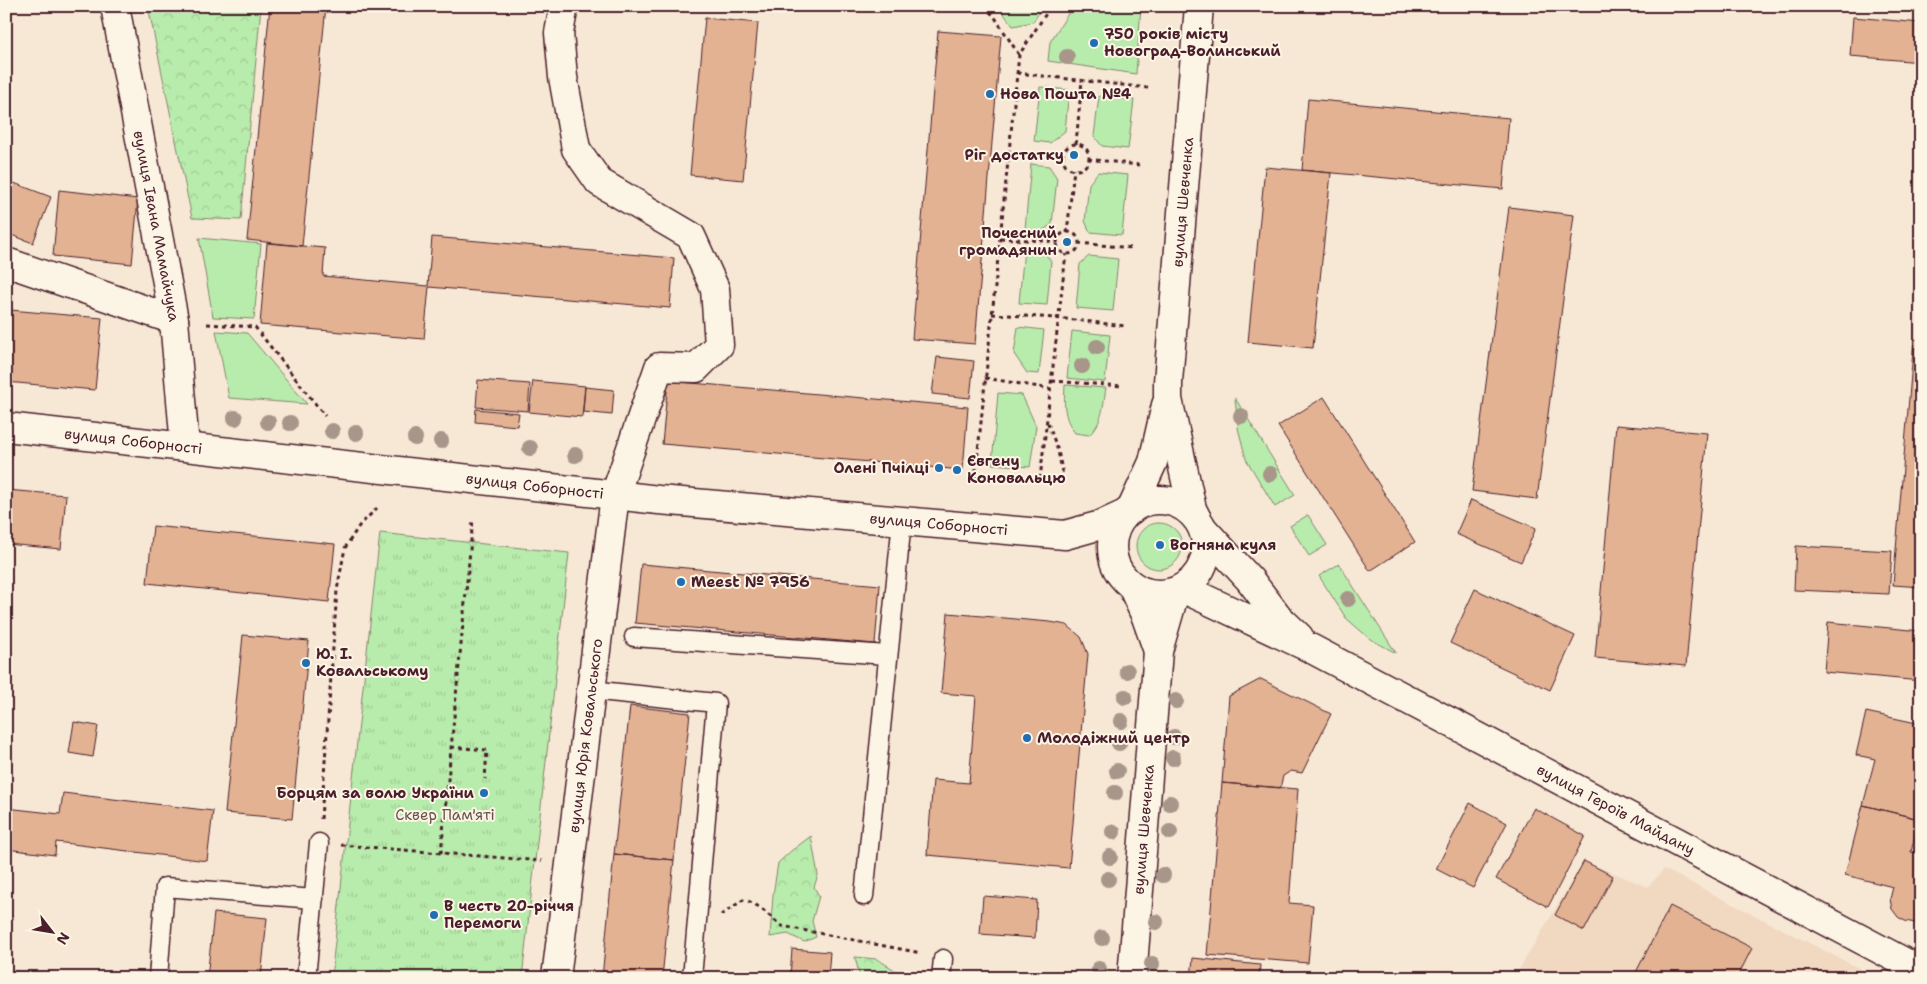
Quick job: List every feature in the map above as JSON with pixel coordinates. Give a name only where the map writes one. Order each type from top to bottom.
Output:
[{"type":"street","name":"вулиця Івана Мамайчука","points":[[115,6],[174,320],[185,446]]},
{"type":"street","name":"вулиця Юрія Ковальського","points":[[556,978],[615,495],[659,368],[696,368],[719,345],[715,289],[691,236],[598,182],[576,149],[563,77],[559,33],[564,6]]},
{"type":"street","name":"вулиця Шевченка","points":[[1199,6],[1168,398],[1192,509],[1200,524]]},
{"type":"street","points":[[6,262],[174,320]]},
{"type":"street","name":"вулиця Шевченка","points":[[1128,512],[1153,462],[1168,398]]},
{"type":"street","name":"вулиця Соборності","points":[[6,427],[615,495],[1065,535],[1101,525],[1128,512]]},
{"type":"street","points":[[1153,500],[1170,500],[1184,506],[1200,524],[1207,545],[1205,560],[1179,590],[1160,594],[1145,592],[1126,579],[1113,559],[1112,543],[1116,528],[1128,512],[1138,504],[1153,500]]},
{"type":"street","name":"вулиця Героїв Майдану","points":[[1200,524],[1250,580],[1280,618],[1310,648]]},
{"type":"street","name":"вулиця Соборності","points":[[1065,535],[1095,552],[1126,579]]},
{"type":"street","name":"вулиця Шевченка","points":[[1126,579],[1146,617],[1158,651]]},
{"type":"street","name":"вулиця Шевченка","points":[[1132,978],[1158,651],[1179,590]]},
{"type":"street","name":"вулиця Героїв Майдану","points":[[1179,590],[1310,648],[1921,971]]},
{"type":"lane","points":[[864,896],[902,521]]},
{"type":"lane","points":[[634,637],[887,655]]},
{"type":"lane","points":[[590,690],[716,703],[692,978]]},
{"type":"lane","points":[[306,978],[319,843]]},
{"type":"lane","points":[[158,978],[165,887],[314,899]]},
{"type":"lane","points":[[941,978],[943,959]]},
{"type":"path","points":[[984,6],[994,16],[1019,55]]},
{"type":"path","points":[[975,480],[1019,55],[1051,6]]},
{"type":"path","points":[[1017,72],[1148,88]]},
{"type":"path","points":[[1076,144],[1082,80]]},
{"type":"path","points":[[1076,144],[1084,147],[1089,155],[1084,167],[1074,169],[1066,165],[1064,155],[1068,147],[1076,144]]},
{"type":"path","points":[[1009,153],[1064,155]]},
{"type":"path","points":[[1088,159],[1139,165]]},
{"type":"path","points":[[1067,233],[1074,169]]},
{"type":"path","points":[[1071,232],[1076,236],[1078,243],[1073,252],[1066,254],[1060,250],[1057,242],[1059,237],[1071,232]]},
{"type":"path","points":[[1000,238],[1057,242]]},
{"type":"path","points":[[1078,243],[1132,248]]},
{"type":"path","points":[[1040,479],[1066,254]]},
{"type":"path","points":[[992,314],[1058,318],[1125,326]]},
{"type":"path","points":[[207,324],[255,327],[325,416]]},
{"type":"path","points":[[985,378],[1051,389]]},
{"type":"path","points":[[1052,381],[1122,386]]},
{"type":"path","points":[[1047,420],[1058,451],[1063,475]]},
{"type":"path","points":[[377,508],[359,526],[345,548],[337,590],[319,843],[542,861]]},
{"type":"path","points":[[441,853],[473,518]]},
{"type":"path","points":[[451,747],[487,750],[485,779]]},
{"type":"path","points":[[696,936],[743,900],[753,901],[768,916],[782,926],[943,959]]},
{"type":"shaded area","points":[[1584,861],[1648,887],[1664,869],[1878,978],[1514,978]]},
{"type":"green space","points":[[148,6],[261,6],[241,220],[192,218]]},
{"type":"green space","points":[[998,6],[1043,6],[1033,22],[1013,26]]},
{"type":"green space","points":[[1073,6],[1141,6],[1136,74],[1048,61],[1050,42]]},
{"type":"green space","points":[[1040,87],[1069,90],[1065,131],[1050,143],[1034,141]]},
{"type":"green space","points":[[1099,96],[1134,100],[1128,149],[1102,146],[1094,136]]},
{"type":"green space","points":[[1031,164],[1049,166],[1057,178],[1052,224],[1042,231],[1025,229]]},
{"type":"green space","points":[[1098,172],[1128,175],[1122,235],[1090,232],[1085,221],[1089,184]]},
{"type":"green space","points":[[199,238],[261,244],[254,319],[213,317]]},
{"type":"green space","points":[[1024,249],[1042,250],[1051,261],[1047,305],[1019,303]]},
{"type":"green space","points":[[1089,256],[1118,259],[1113,311],[1076,308],[1080,264]]},
{"type":"green space","points":[[1018,327],[1044,330],[1039,374],[1027,373],[1014,354]]},
{"type":"green space","points":[[216,331],[247,333],[307,404],[229,398]]},
{"type":"green space","points":[[1072,331],[1110,335],[1105,382],[1067,378]]},
{"type":"green space","points":[[1065,385],[1106,388],[1100,419],[1089,435],[1075,433],[1068,421],[1065,404]]},
{"type":"green space","points":[[998,393],[1022,395],[1036,426],[1030,467],[992,464]]},
{"type":"green space","points":[[1235,398],[1295,495],[1275,507],[1246,459],[1238,428]]},
{"type":"green space","points":[[1308,515],[1327,545],[1309,556],[1290,526]]},
{"type":"green space","points":[[1154,523],[1164,523],[1176,529],[1181,537],[1181,555],[1176,563],[1168,568],[1154,569],[1146,566],[1139,559],[1136,551],[1136,541],[1139,533],[1146,526]]},
{"type":"green space","name":"Сквер Пам'яті","points":[[380,533],[569,553],[522,978],[331,978]]},
{"type":"green space","points":[[1339,564],[1396,653],[1370,639],[1346,618],[1319,576]]},
{"type":"green space","points":[[811,836],[818,875],[814,887],[819,896],[812,921],[816,937],[804,942],[788,934],[770,937],[773,895],[778,863]]},
{"type":"green space","points":[[855,957],[877,959],[898,972],[899,978],[860,978]]},
{"type":"green space","points":[[6,970],[56,975],[56,978],[6,978]]},
{"type":"building","points":[[270,6],[326,6],[302,246],[247,240]]},
{"type":"building","points":[[1853,17],[1921,23],[1921,62],[1850,56]]},
{"type":"building","points":[[705,18],[758,23],[743,180],[690,175]]},
{"type":"building","points":[[938,31],[1001,36],[975,344],[912,339]]},
{"type":"building","points":[[1308,99],[1509,118],[1503,189],[1302,170]]},
{"type":"building","points":[[1265,167],[1331,173],[1313,348],[1248,342]]},
{"type":"building","points":[[6,180],[51,197],[33,243],[6,233]]},
{"type":"building","points":[[59,190],[138,199],[132,264],[53,256]]},
{"type":"building","points":[[1509,207],[1574,215],[1537,499],[1472,491]]},
{"type":"building","points":[[432,237],[674,258],[670,308],[429,287],[424,339],[260,325],[267,243],[325,248],[323,276],[428,286]]},
{"type":"building","points":[[10,310],[102,318],[95,390],[6,382],[6,344]]},
{"type":"building","points":[[1914,339],[1921,340],[1921,587],[1893,585]]},
{"type":"building","points":[[937,357],[974,361],[970,398],[932,394]]},
{"type":"building","points":[[478,380],[530,384],[528,411],[476,407]]},
{"type":"building","points":[[533,381],[585,386],[582,417],[529,412]]},
{"type":"building","points":[[668,381],[968,407],[963,470],[662,444]]},
{"type":"building","points":[[585,387],[614,390],[612,415],[583,412]]},
{"type":"building","points":[[1324,397],[1415,542],[1370,571],[1278,426]]},
{"type":"building","points":[[476,409],[519,413],[517,426],[475,422]]},
{"type":"building","points":[[1616,425],[1707,433],[1686,666],[1595,658]]},
{"type":"building","points":[[6,490],[66,495],[61,549],[6,544]]},
{"type":"building","points":[[1471,500],[1536,528],[1521,562],[1456,534]]},
{"type":"building","points":[[153,526],[335,544],[329,602],[147,583]]},
{"type":"building","points":[[1796,546],[1892,551],[1889,594],[1794,590]]},
{"type":"building","points":[[641,564],[880,585],[875,644],[635,623]]},
{"type":"building","points":[[1475,589],[1575,636],[1550,690],[1450,643]]},
{"type":"building","name":"Молодіжний центр","points":[[948,613],[1067,625],[1081,637],[1088,654],[1069,868],[927,855],[933,780],[969,783],[976,696],[941,693]]},
{"type":"building","points":[[1828,622],[1921,631],[1921,681],[1824,672]]},
{"type":"building","points":[[243,635],[309,641],[292,819],[225,813]]},
{"type":"building","points":[[1261,679],[1331,714],[1302,773],[1291,771],[1283,776],[1280,788],[1222,783],[1229,696]]},
{"type":"building","points":[[630,706],[690,713],[674,860],[614,854]]},
{"type":"building","points":[[1866,712],[1921,724],[1921,810],[1919,819],[1863,805],[1875,759],[1856,755]]},
{"type":"building","points":[[74,722],[98,726],[93,757],[69,753]]},
{"type":"building","points":[[1222,783],[1298,789],[1289,903],[1313,905],[1308,963],[1207,955]]},
{"type":"building","points":[[63,793],[213,811],[207,861],[56,842],[55,855],[6,849],[6,808],[60,814]]},
{"type":"building","points":[[1470,803],[1507,823],[1473,888],[1436,869]]},
{"type":"building","points":[[1863,805],[1919,819],[1911,852],[1921,854],[1921,924],[1905,921],[1898,917],[1892,909],[1890,899],[1893,887],[1845,875]]},
{"type":"building","points":[[1534,808],[1585,836],[1548,907],[1496,879]]},
{"type":"building","points":[[614,854],[674,860],[662,978],[602,978]]},
{"type":"building","points":[[1584,861],[1613,876],[1584,931],[1555,915]]},
{"type":"building","points":[[983,896],[1037,900],[1035,938],[980,934]]},
{"type":"building","points":[[1670,906],[1752,948],[1737,978],[1633,978]]},
{"type":"building","points":[[214,913],[267,918],[261,978],[207,978]]},
{"type":"building","points":[[792,949],[830,952],[828,978],[790,978]]},
{"type":"building","points":[[1193,958],[1260,965],[1259,978],[1191,978]]},
{"type":"place","name":"750 років місту Новоград-Волинський","points":[[1094,43]]},
{"type":"place","name":"Нова Пошта №4","points":[[990,94]]},
{"type":"place","name":"Ріг достатку","points":[[1074,155]]},
{"type":"place","name":"Почесний громадянин","points":[[1067,242]]},
{"type":"place","name":"Олені Пчілці","points":[[939,468]]},
{"type":"place","name":"Євгену Коновальцю","points":[[957,470]]},
{"type":"place","name":"Вогняна куля","points":[[1160,545]]},
{"type":"place","name":"Meest № 7956","points":[[681,582]]},
{"type":"place","name":"Ю. І. Ковальському","points":[[306,663]]},
{"type":"place","name":"Молодіжний центр","points":[[1027,738]]},
{"type":"place","name":"Борцям за волю України","points":[[484,793]]},
{"type":"place","name":"В честь 20-річчя Перемоги","points":[[434,915]]}]
